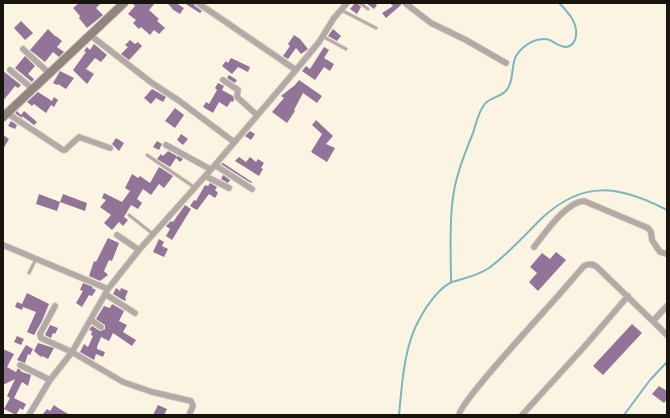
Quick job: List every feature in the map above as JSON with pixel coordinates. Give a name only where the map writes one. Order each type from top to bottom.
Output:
[{"type":"street","points":[[110,148],[79,137],[65,150],[63,150],[5,114],[124,3]]},
{"type":"street","points":[[198,3],[296,70]]},
{"type":"street","points":[[29,415],[50,380],[72,352],[106,292],[139,250],[215,165],[296,70],[347,3]]},
{"type":"street","points":[[405,3],[431,23],[466,40],[506,63]]},
{"type":"street","points":[[91,35],[146,79],[178,100],[234,142]]},
{"type":"street","points":[[23,49],[48,73]]},
{"type":"street","points":[[10,70],[33,89]]},
{"type":"street","points":[[223,80],[238,90],[237,98],[257,115]]},
{"type":"street","points":[[166,145],[210,169]]},
{"type":"street","points":[[215,165],[252,190]]},
{"type":"street","points":[[205,176],[229,188]]},
{"type":"street","points":[[534,247],[556,218],[579,201],[584,201],[648,228],[651,232],[652,240],[660,252],[667,254]]},
{"type":"street","points":[[116,235],[139,250]]},
{"type":"street","points":[[3,245],[37,258],[106,292],[135,313]]},
{"type":"street","points":[[459,415],[459,411],[470,397],[584,266],[591,264],[595,265],[667,335]]},
{"type":"street","points":[[522,415],[628,296]]},
{"type":"street","points":[[55,306],[39,336],[72,352],[123,382],[152,392],[191,401],[193,406],[189,415]]},
{"type":"street","points":[[653,321],[667,306]]},
{"type":"street","points":[[91,320],[101,327]]},
{"type":"street","points":[[20,366],[50,380]]},
{"type":"lane","points":[[360,3],[368,9]]},
{"type":"lane","points":[[341,10],[376,28]]},
{"type":"lane","points":[[322,36],[346,49]]},
{"type":"lane","points":[[147,155],[194,188]]},
{"type":"lane","points":[[129,215],[153,234]]},
{"type":"lane","points":[[29,273],[37,258]]},
{"type":"building","points":[[79,3],[101,3],[96,8],[103,15],[87,28],[73,8]]},
{"type":"building","points":[[132,3],[155,3],[149,10],[159,19],[157,21],[165,28],[159,34],[154,30],[150,35],[141,27],[139,29],[133,23],[136,20],[128,14],[135,6]]},
{"type":"building","points":[[167,3],[176,3],[184,8],[180,14],[172,9]]},
{"type":"building","points":[[184,3],[193,3],[202,11],[200,13]]},
{"type":"building","points":[[355,3],[361,7],[357,14],[350,9]]},
{"type":"building","points":[[366,3],[374,3],[377,5],[374,9]]},
{"type":"building","points":[[390,3],[401,3],[401,5],[386,18],[382,13],[393,6]]},
{"type":"building","points":[[21,21],[33,33],[25,40],[14,28]]},
{"type":"building","points":[[48,29],[62,41],[57,47],[64,52],[59,57],[53,52],[45,62],[30,50]]},
{"type":"building","points":[[333,29],[341,36],[337,41],[328,36]]},
{"type":"building","points":[[294,35],[300,39],[308,49],[301,54],[296,48],[288,59],[283,56],[290,46],[288,44]]},
{"type":"building","points":[[130,40],[135,44],[138,42],[142,46],[129,60],[121,54],[128,47],[125,45]]},
{"type":"building","points":[[94,44],[107,55],[101,62],[95,58],[86,69],[94,74],[87,84],[73,70],[86,52],[84,51],[87,47],[90,50]]},
{"type":"building","points":[[324,47],[329,50],[324,58],[334,64],[330,71],[324,67],[315,80],[302,71],[306,66],[310,69]]},
{"type":"building","points":[[25,56],[35,66],[28,74],[34,79],[32,82],[15,68]]},
{"type":"building","points":[[231,58],[250,67],[248,72],[238,67],[232,74],[222,66],[226,61],[228,63]]},
{"type":"building","points":[[3,71],[21,85],[18,88],[15,86],[3,101]]},
{"type":"building","points":[[60,71],[74,78],[66,89],[53,83]]},
{"type":"building","points":[[229,75],[237,80],[235,83],[227,78]]},
{"type":"building","points":[[299,80],[322,96],[317,103],[303,93],[294,110],[295,111],[287,123],[272,112],[284,98],[281,96]]},
{"type":"building","points":[[218,83],[224,86],[222,90],[233,96],[234,100],[233,102],[231,101],[227,107],[219,102],[213,113],[203,107],[206,102],[209,104],[217,90],[215,88]]},
{"type":"building","points":[[152,89],[166,97],[163,102],[156,98],[151,104],[144,98]]},
{"type":"building","points":[[38,92],[52,101],[54,97],[58,100],[54,107],[51,105],[46,113],[34,104],[32,106],[27,102]]},
{"type":"building","points":[[175,108],[184,115],[175,128],[165,121]]},
{"type":"building","points":[[17,111],[21,115],[24,111],[37,122],[34,125],[22,116],[22,118],[15,113]]},
{"type":"building","points":[[316,120],[333,136],[326,144],[335,148],[327,162],[311,152],[322,134],[312,125]]},
{"type":"building","points":[[11,121],[17,125],[15,129],[8,126]]},
{"type":"building","points":[[250,131],[255,134],[251,140],[245,136]]},
{"type":"building","points":[[181,134],[188,139],[183,145],[177,140]]},
{"type":"building","points":[[3,135],[9,139],[3,149]]},
{"type":"building","points":[[116,138],[124,143],[119,151],[112,144]]},
{"type":"building","points":[[157,141],[162,144],[159,150],[153,147]]},
{"type":"building","points":[[168,151],[177,156],[170,167],[157,159],[161,154],[163,156]]},
{"type":"building","points":[[178,156],[183,159],[180,162],[176,158]]},
{"type":"building","points":[[239,157],[246,162],[250,157],[256,162],[258,159],[264,163],[261,168],[263,169],[259,176],[235,161]]},
{"type":"building","points":[[223,163],[252,182],[251,183],[221,164]]},
{"type":"building","points":[[159,167],[173,176],[164,188],[159,184],[151,195],[143,189],[137,199],[142,203],[138,209],[131,205],[124,217],[128,220],[123,226],[119,222],[112,230],[104,223],[111,215],[100,207],[106,200],[102,198],[104,193],[122,202],[130,191],[125,188],[132,174],[138,178],[140,176],[150,183]]},
{"type":"building","points":[[223,175],[230,180],[228,183],[221,179]]},
{"type":"building","points":[[210,183],[217,187],[215,190],[218,193],[215,198],[209,194],[197,210],[190,206],[194,200],[196,201],[205,185],[208,186]]},
{"type":"building","points":[[39,194],[60,202],[57,211],[36,204]]},
{"type":"building","points":[[63,194],[87,203],[85,211],[60,202]]},
{"type":"building","points":[[185,205],[191,209],[172,240],[166,236],[170,229],[166,226],[171,221],[173,222]]},
{"type":"building","points":[[108,238],[119,243],[112,261],[109,260],[104,271],[108,275],[100,281],[89,276],[94,261],[96,262]]},
{"type":"building","points":[[159,239],[164,242],[162,246],[168,249],[164,257],[153,252]]},
{"type":"building","points":[[556,252],[566,260],[538,291],[529,282],[537,273],[530,267],[542,253],[550,259]]},
{"type":"building","points":[[83,283],[93,287],[92,288],[96,290],[92,296],[89,295],[82,307],[76,303],[83,291],[80,290]]},
{"type":"building","points":[[116,288],[120,291],[121,288],[128,291],[125,301],[113,294]]},
{"type":"building","points":[[27,293],[49,304],[34,335],[27,332],[36,312],[23,307],[22,310],[15,307],[17,302],[22,304]]},
{"type":"building","points":[[112,304],[124,311],[119,321],[127,325],[123,332],[136,340],[132,346],[113,333],[109,341],[101,337],[97,349],[105,352],[103,357],[96,354],[94,360],[80,352],[84,344],[88,347],[93,336],[91,335],[92,331],[89,330],[92,326],[100,331],[105,329],[105,325],[96,319],[104,306],[110,308]]},
{"type":"building","points":[[632,324],[642,333],[603,375],[593,366]]},
{"type":"building","points":[[50,325],[58,328],[55,334],[53,333],[51,338],[45,335]]},
{"type":"building","points":[[17,336],[24,339],[21,345],[14,342]]},
{"type":"building","points":[[38,343],[54,348],[48,359],[42,356],[41,357],[34,351]]},
{"type":"building","points":[[26,345],[33,349],[30,355],[28,354],[25,363],[17,360]]},
{"type":"building","points":[[3,349],[14,354],[7,367],[16,372],[18,368],[22,372],[31,375],[28,386],[22,382],[14,398],[26,404],[23,410],[20,408],[16,415],[4,409],[10,398],[7,396],[15,379],[3,385]]},
{"type":"building","points":[[659,386],[667,391],[667,399],[664,403],[652,394]]},
{"type":"building","points":[[54,405],[70,415],[42,415],[47,409],[50,411]]},
{"type":"building","points":[[158,405],[167,409],[164,415],[153,415]]},
{"type":"waterway","points":[[451,282],[451,229],[454,189],[479,115],[487,102],[503,94],[508,88],[511,80],[513,64],[516,56],[522,48],[531,42],[540,39],[550,40],[564,47],[572,45],[576,35],[575,24],[570,15],[559,3]]},
{"type":"waterway","points":[[399,415],[401,391],[410,340],[423,313],[438,292],[447,284],[475,275],[489,268],[510,251],[542,218],[558,205],[573,197],[588,192],[603,190],[618,192],[634,196],[667,210]]},
{"type":"waterway","points":[[624,415],[650,380],[667,362]]}]
